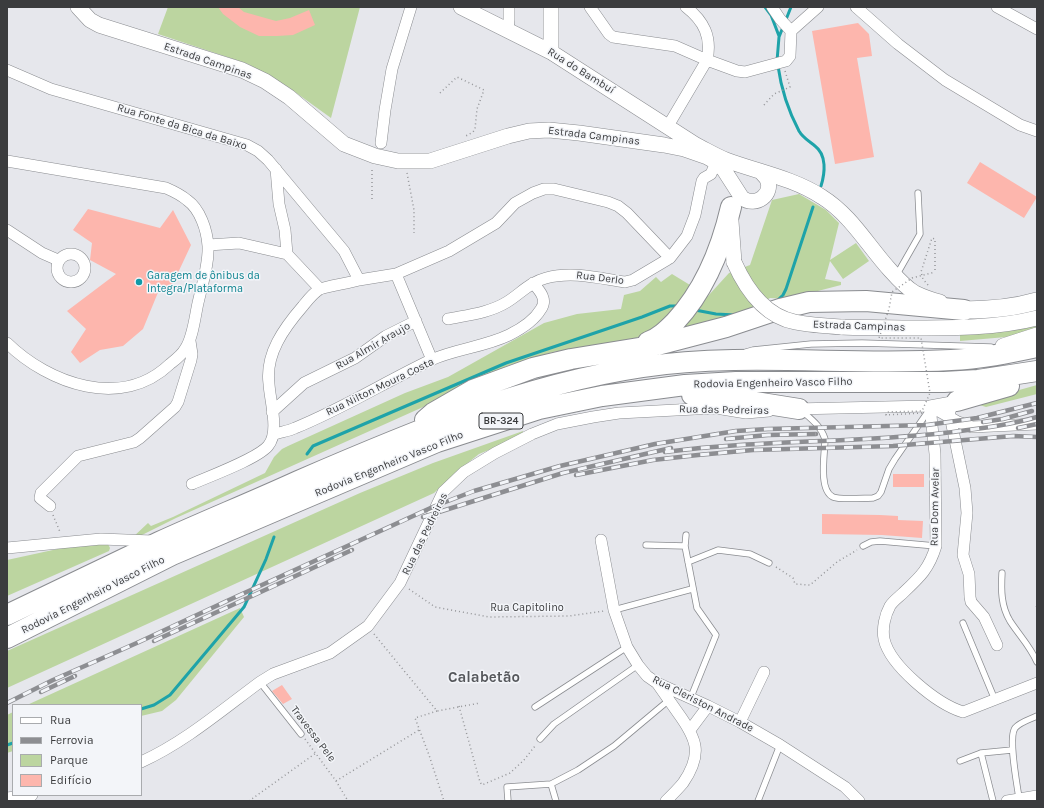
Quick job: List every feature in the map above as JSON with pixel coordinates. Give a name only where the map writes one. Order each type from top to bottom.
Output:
[{"type":"highway","points":[[631,349],[650,342],[667,330],[683,314],[700,291],[716,256],[731,207]]},
{"type":"highway","points":[[405,436],[433,413],[473,390],[533,368],[571,359],[657,345],[726,327],[780,309],[809,302],[866,301],[964,310]]},
{"type":"highway","name":"Rodovia Engenheiro Vasco Filho","points":[[7,615],[161,541],[405,436],[502,401],[598,375],[676,363],[725,359],[896,362],[953,360],[998,355],[1037,346]]},
{"type":"highway","name":"Rodovia Engenheiro Vasco Filho","points":[[7,638],[172,555],[437,442],[539,409],[602,396],[685,385],[736,382],[944,382],[978,380],[1037,371]]},
{"type":"highway","points":[[954,410],[1037,375]]},
{"type":"highway","points":[[602,396],[711,395],[799,409]]},
{"type":"main road","name":"Estrada Campinas","points":[[78,7],[90,20],[99,25],[254,75],[290,97],[344,144],[377,150],[388,160],[430,161],[508,136],[539,130],[579,133],[664,145],[697,153],[716,162],[727,174],[731,207],[734,262],[746,286],[756,299],[768,310],[780,317],[794,322],[840,327],[933,328],[974,327],[1018,322],[1037,318]]},
{"type":"main road","name":"Rua do Bambuí","points":[[461,7],[508,29],[551,52],[696,145],[726,160],[760,171]]},
{"type":"main road","points":[[551,7],[551,52]]},
{"type":"main road","points":[[664,145],[672,142],[674,139],[675,135],[670,127]]},
{"type":"main road","points":[[727,174],[742,198],[751,202],[758,201],[763,198],[768,188],[767,178],[760,171]]},
{"type":"main road","points":[[760,171],[790,180],[823,198],[838,209],[896,276],[916,293],[964,310],[1005,308],[1037,301]]},
{"type":"main road","points":[[1003,346],[1037,335]]},
{"type":"street","points":[[377,150],[392,69],[411,7]]},
{"type":"street","points":[[508,29],[509,7]]},
{"type":"street","points":[[590,7],[609,34],[613,37],[675,46],[707,60],[737,71],[745,72],[786,61],[790,56],[786,26],[772,7]]},
{"type":"street","points":[[670,127],[707,60],[709,51],[706,32],[696,16],[686,7]]},
{"type":"street","points":[[786,26],[818,7]]},
{"type":"street","points":[[856,7],[898,44],[945,80],[1020,125],[1037,131]]},
{"type":"street","points":[[997,7],[1037,29]]},
{"type":"street","name":"Rua Fonte da Bica da Baixo","points":[[7,70],[51,89],[247,145],[258,151],[276,169],[344,251],[359,280]]},
{"type":"street","points":[[7,161],[166,188],[188,200],[196,210],[204,226],[208,245],[207,260],[190,341],[184,352],[161,373],[139,385],[124,388],[98,389],[70,382],[41,370],[7,343]]},
{"type":"street","name":"Rua Derlo","points":[[448,319],[490,310],[507,302],[533,283],[545,278],[571,274],[629,282],[670,258],[687,236],[695,215],[702,181],[711,174],[716,162]]},
{"type":"street","points":[[276,169],[279,204],[285,230],[288,254]]},
{"type":"street","points":[[192,484],[256,455],[269,446],[275,434],[268,383],[271,357],[276,344],[292,318],[320,289],[359,280],[396,274],[450,251],[496,223],[515,203],[544,189],[554,189],[618,206],[627,212],[670,258]]},
{"type":"street","points":[[7,230],[42,253],[58,260]]},
{"type":"street","points":[[208,245],[239,243],[288,254],[320,289]]},
{"type":"street","points":[[396,274],[432,360]]},
{"type":"street","name":"Rua Nilton Moura Costa","points":[[275,434],[294,429],[432,360],[508,335],[529,322],[543,307],[543,296],[533,283]]},
{"type":"street","name":"Rua Almir Araujo","points":[[272,412],[304,383],[355,358],[386,336],[416,321]]},
{"type":"street","points":[[50,506],[40,498],[41,493],[78,456],[134,442],[175,407],[178,402],[191,360],[192,354],[190,341]]},
{"type":"street","name":"Rua das Pedreiras","points":[[142,762],[162,752],[183,739],[273,674],[330,653],[368,626],[400,583],[444,492],[464,472],[475,464],[532,434],[557,424],[593,417],[619,413],[667,410],[716,408],[746,413],[799,409],[954,410]]},
{"type":"street","points":[[926,410],[954,410]]},
{"type":"street","name":"Rua Dom Avelar","points":[[926,410],[935,454],[936,546],[932,560],[922,574],[891,605],[883,626],[884,638],[889,651],[898,664],[915,681],[942,703],[952,709],[962,712],[1037,683]]},
{"type":"street","points":[[954,410],[962,424],[972,427],[1037,424]]},
{"type":"street","points":[[954,410],[967,512],[963,555],[969,574],[970,597],[971,602],[984,617],[997,645]]},
{"type":"street","points":[[7,548],[101,540],[161,541]]},
{"type":"street","name":"Rua Cleriston Andrade","points":[[601,540],[614,610],[626,647],[647,676],[657,683],[691,697],[780,744],[845,787],[858,801]]},
{"type":"street","points":[[740,722],[764,672]]},
{"type":"street","points":[[657,683],[690,730],[696,750],[694,760],[682,784],[666,801]]},
{"type":"street","points":[[690,730],[708,706]]},
{"type":"street","points":[[10,799],[26,796]]},
{"type":"street","points":[[1007,801],[1037,796]]},
{"type":"lane","points":[[896,276],[920,234],[918,193]]},
{"type":"lane","points":[[725,359],[753,350],[811,344],[862,343],[979,347],[1037,346]]},
{"type":"lane","points":[[799,409],[816,423],[823,432],[825,439],[824,484],[827,493],[834,498],[873,498],[878,496],[881,492],[889,469],[927,414],[926,410]]},
{"type":"lane","points":[[686,535],[685,546],[692,589],[697,608],[716,635],[691,697]]},
{"type":"lane","points":[[863,546],[871,542],[880,541],[936,546]]},
{"type":"lane","points":[[646,545],[685,546]]},
{"type":"lane","points":[[688,562],[718,550],[750,554],[770,563]]},
{"type":"lane","points":[[1002,573],[1001,590],[1004,606],[1010,621],[1028,645],[1037,662]]},
{"type":"lane","points":[[614,610],[692,589]]},
{"type":"lane","points":[[963,623],[995,700]]},
{"type":"lane","points":[[535,708],[626,647]]},
{"type":"lane","points":[[540,739],[554,724],[638,665]]},
{"type":"lane","name":"Travessa Pele","points":[[260,682],[301,734]]},
{"type":"lane","points":[[508,801],[507,787],[551,784],[578,770],[614,746],[669,700]]},
{"type":"lane","points":[[1019,798],[1012,750],[1015,728],[1019,724],[1037,716]]},
{"type":"lane","points":[[758,801],[780,744]]},
{"type":"lane","points":[[960,761],[981,753],[1012,750]]},
{"type":"lane","points":[[981,753],[993,801]]},
{"type":"lane","points":[[551,784],[556,801]]},
{"type":"path","points":[[764,105],[774,94],[790,87],[778,63]]},
{"type":"path","points":[[440,93],[457,77],[484,90],[477,109],[475,129],[473,132],[460,139]]},
{"type":"path","points":[[372,199],[377,150]]},
{"type":"path","points":[[404,161],[414,210],[414,233]]},
{"type":"path","points":[[926,410],[886,415],[887,412],[922,411],[927,399],[930,393],[921,338],[879,338],[892,292],[912,278],[935,272],[934,239],[932,238],[921,272],[923,279],[930,287]]},
{"type":"path","points":[[50,506],[65,544]]},
{"type":"path","points":[[770,563],[793,578],[795,584],[810,584],[837,562],[863,546]]},
{"type":"path","name":"Rua Capitolino","points":[[400,583],[435,607],[489,617],[569,616],[614,610]]},
{"type":"path","points":[[368,626],[437,711]]},
{"type":"path","points":[[444,801],[415,718],[437,711],[480,703]]},
{"type":"path","points":[[460,706],[482,785],[510,773],[518,767],[540,739]]},
{"type":"path","points":[[336,781],[419,730]]},
{"type":"path","name":"Travessa Pele","points":[[301,734],[336,781],[348,801]]},
{"type":"path","points":[[249,801],[316,753]]},
{"type":"green space","points":[[168,7],[360,7],[331,118],[288,87],[248,64],[158,34]]},
{"type":"green space","points":[[799,194],[826,210],[839,223],[830,260],[856,243],[869,261],[843,279],[830,261],[825,279],[841,282],[841,285],[787,299],[770,298],[753,308],[683,330],[553,352],[507,366],[432,403],[176,518],[134,539],[132,538],[148,523],[151,526],[173,517],[265,473],[274,457],[282,449],[405,393],[448,377],[544,323],[577,314],[621,309],[624,295],[640,291],[656,277],[661,282],[672,274],[708,296],[729,273],[750,265],[772,200]]},
{"type":"green space","points":[[1037,324],[1037,331],[1018,336],[960,341],[960,334]]},
{"type":"green space","points":[[1037,385],[1037,394],[986,407],[973,403]]},
{"type":"green space","points":[[523,431],[523,436],[479,454],[434,493],[7,688],[7,651],[360,493],[433,463]]},
{"type":"green space","points":[[108,544],[110,548],[109,551],[7,596],[7,560],[62,548]]},
{"type":"green space","points":[[240,608],[244,617],[176,700],[162,711],[142,716],[142,704],[29,704]]},
{"type":"green space","points":[[12,712],[12,751],[7,753],[7,715]]},
{"type":"building","points":[[218,7],[238,7],[244,12],[276,21],[290,18],[309,10],[315,25],[293,35],[259,36],[240,27],[223,14]]},
{"type":"building","points":[[858,23],[869,34],[872,56],[857,58],[874,157],[835,164],[812,31]]},
{"type":"building","points":[[980,162],[1037,197],[1024,218],[967,183]]},
{"type":"building","name":"Garagem de ônibus da Integra/Plataforma","points":[[88,209],[160,228],[173,210],[191,245],[169,292],[159,290],[143,329],[123,346],[100,350],[80,363],[71,352],[86,329],[67,311],[116,274],[90,260],[92,243],[73,230]]},
{"type":"building","points":[[893,474],[924,474],[924,487],[893,487]]},
{"type":"building","points":[[822,514],[898,516],[898,520],[923,521],[922,538],[882,535],[822,534]]},
{"type":"building","points":[[282,685],[292,699],[283,704],[272,691]]},
{"type":"waterway","points":[[765,7],[771,15],[779,36]]},
{"type":"waterway","points":[[785,22],[791,7]]},
{"type":"waterway","points":[[777,61],[779,37],[783,27]]},
{"type":"waterway","points":[[778,66],[783,91],[795,124],[802,136],[815,146],[822,154],[824,170],[821,186]]},
{"type":"waterway","points":[[778,300],[786,289],[813,207]]},
{"type":"waterway","points":[[307,454],[313,446],[506,363],[670,306],[678,306]]},
{"type":"waterway","points":[[695,310],[716,314],[735,315]]},
{"type":"waterway","points":[[142,709],[154,705],[170,695],[244,607],[266,559],[274,537]]},
{"type":"waterway","points":[[7,745],[12,743]]},
{"type":"railway","points":[[7,703],[53,680],[435,506],[474,491],[560,466],[655,444],[736,431],[927,425],[977,418],[1037,403]]},
{"type":"railway","points":[[983,422],[1003,419],[1032,411]]},
{"type":"railway","points":[[665,452],[735,445],[944,433],[979,429],[1037,417]]},
{"type":"railway","points":[[1018,428],[1037,424]]},
{"type":"railway","points":[[726,439],[768,435],[816,434]]},
{"type":"railway","points":[[576,475],[653,460],[753,450],[893,446],[1013,436],[1037,437]]},
{"type":"railway","points":[[423,517],[563,473],[671,448]]},
{"type":"railway","points":[[154,641],[352,550]]},
{"type":"railway","points":[[41,692],[75,676]]},
{"type":"place","name":"Garagem de ônibus da Integra/Plataforma","points":[[139,282]]},
{"type":"district","name":"Calabetão","points":[[484,678]]}]
